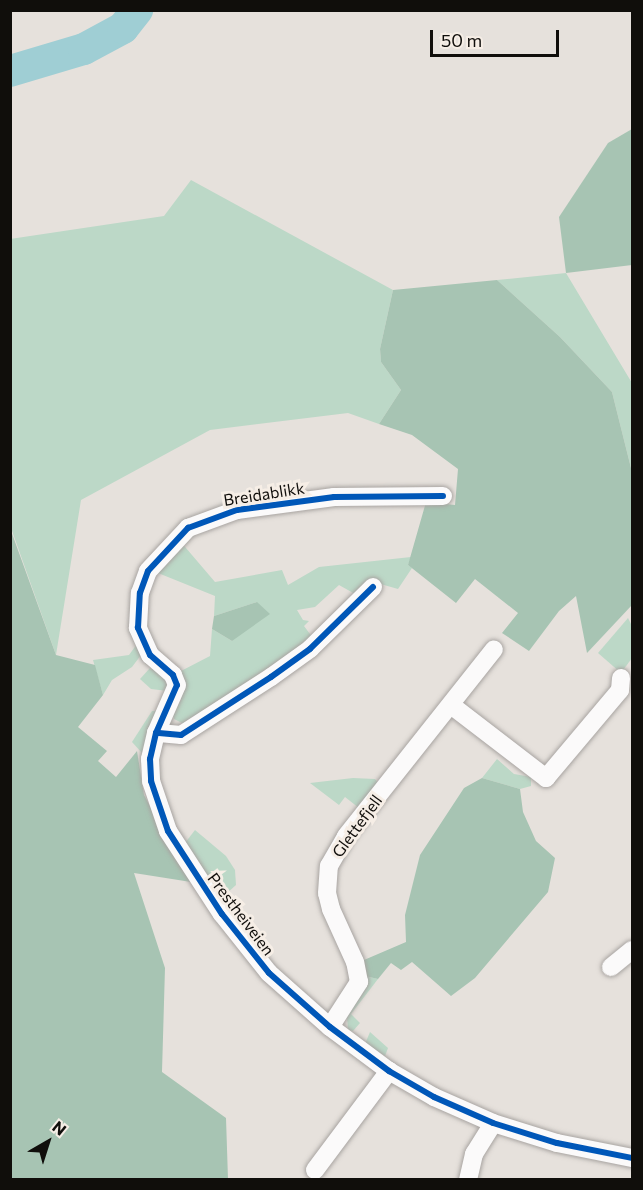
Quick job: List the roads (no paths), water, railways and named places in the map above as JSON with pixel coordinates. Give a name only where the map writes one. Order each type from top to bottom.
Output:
[{"type":"street","name":"Breidablikk","points":[[156,733],[177,685],[173,675],[150,655],[138,628],[140,593],[148,571],[188,528],[237,510],[334,497],[443,496]]},
{"type":"street","points":[[156,733],[181,735],[271,677],[310,649],[373,587]]},
{"type":"street","name":"Glettefjell","points":[[330,1027],[358,982],[355,962],[331,909],[327,893],[329,866],[346,836],[494,649]]},
{"type":"street","points":[[451,705],[546,778],[620,690],[621,678]]},
{"type":"street","name":"Prestheiveien","points":[[156,733],[150,759],[151,781],[168,831],[183,857],[269,973],[330,1027],[389,1071],[434,1097],[493,1123],[557,1143],[633,1158]]},
{"type":"street","points":[[611,967],[633,950]]},
{"type":"street","points":[[315,1170],[389,1071]]},
{"type":"street","points":[[468,1179],[474,1154],[493,1123]]},
{"type":"waterway","points":[[10,71],[84,49],[123,28],[137,10]]}]
